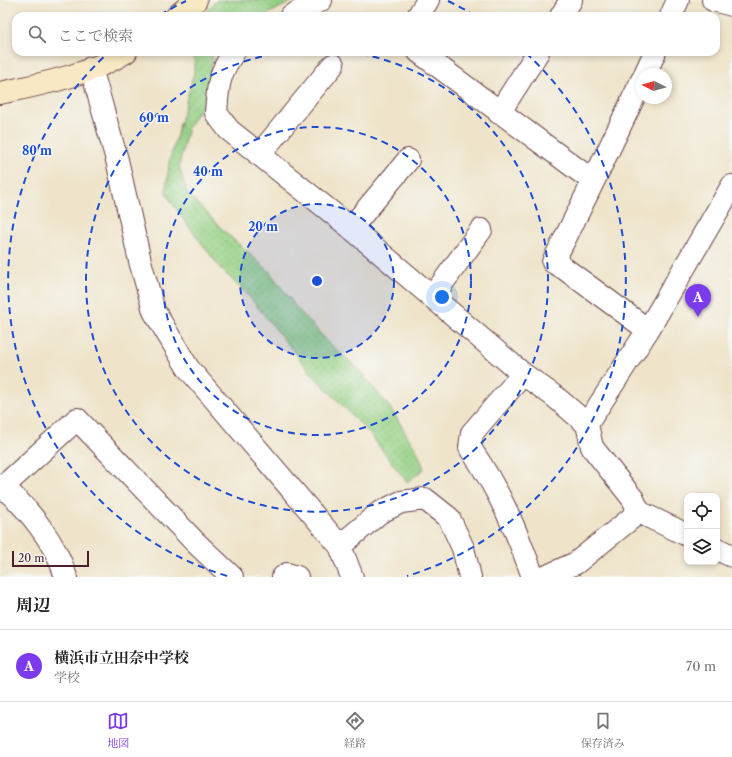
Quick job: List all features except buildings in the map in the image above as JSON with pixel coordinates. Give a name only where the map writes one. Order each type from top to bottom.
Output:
[{"type":"main road","points":[[182,12],[196,0]]},
{"type":"main road","points":[[0,93],[51,82],[91,68],[117,56]]},
{"type":"street","points":[[298,12],[321,0]]},
{"type":"street","points":[[420,12],[428,0]]},
{"type":"street","points":[[564,12],[571,0]]},
{"type":"street","points":[[673,12],[678,0]]},
{"type":"street","points":[[713,0],[732,5]]},
{"type":"street","points":[[231,56],[223,68],[218,87],[216,113],[229,130],[352,228],[523,374],[554,396],[586,424],[592,447],[633,499],[639,512],[684,534]]},
{"type":"street","points":[[423,56],[593,181]]},
{"type":"street","points":[[499,112],[535,56]]},
{"type":"street","points":[[648,68],[653,56]]},
{"type":"street","points":[[260,155],[333,65]]},
{"type":"street","points":[[91,68],[117,160],[140,261],[154,311],[188,368],[340,546],[352,577]]},
{"type":"street","points":[[636,92],[582,206],[553,262],[565,269],[648,330]]},
{"type":"street","points":[[352,228],[408,160]]},
{"type":"street","points":[[586,424],[648,330],[732,186]]},
{"type":"street","points":[[433,296],[481,230]]},
{"type":"street","points":[[523,374],[472,433],[470,448],[489,475],[515,527],[533,577]]},
{"type":"street","points":[[66,577],[50,541],[33,518],[2,486],[77,419],[232,577]]},
{"type":"street","points":[[340,546],[379,513],[401,502],[425,499],[448,518],[463,548],[470,577]]},
{"type":"street","points":[[545,577],[576,564],[639,512]]},
{"type":"street","points":[[720,550],[732,556]]},
{"type":"street","points":[[283,577],[287,574],[297,577]]},
{"type":"green space","points":[[217,0],[295,0],[272,12],[205,12]]},
{"type":"green space","points":[[194,56],[212,56],[207,97],[188,127],[179,166],[187,193],[226,233],[269,271],[296,307],[331,345],[358,369],[391,409],[418,453],[424,469],[407,482],[370,434],[312,374],[247,294],[221,269],[178,212],[166,193],[169,163],[194,73]]},
{"type":"place","name":"横浜市立田奈中学校","points":[[698,317]]}]
